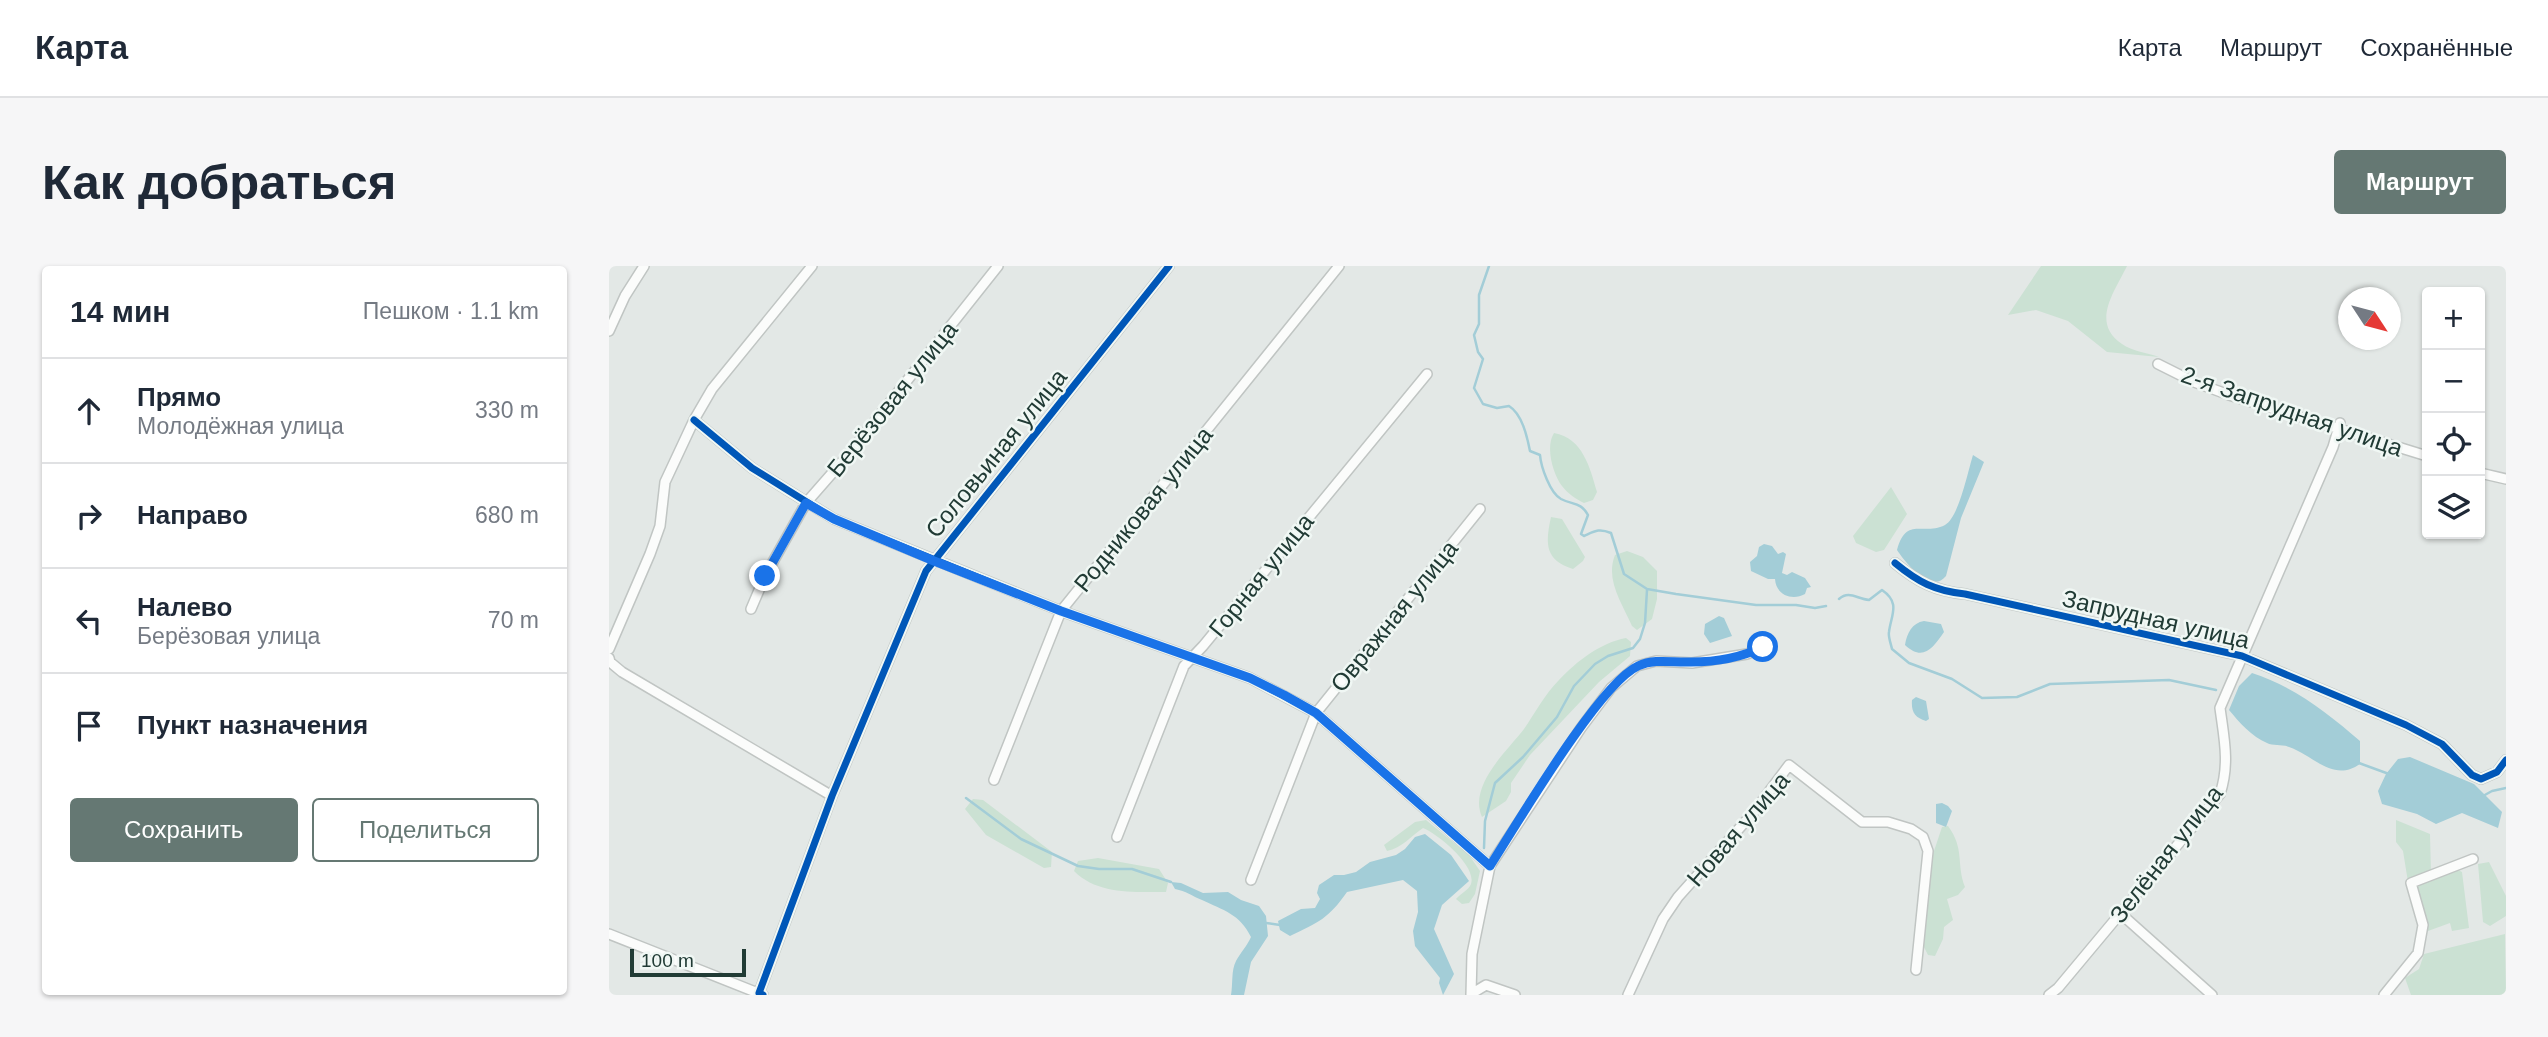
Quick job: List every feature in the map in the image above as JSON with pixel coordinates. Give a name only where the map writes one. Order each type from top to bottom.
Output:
[{"type":"street","points":[[609,331],[643,266]]},
{"type":"street","points":[[609,649],[660,526],[665,482],[694,420],[718,382],[812,266]]},
{"type":"street","name":"Берёзовая улица","points":[[751,609],[765,576],[806,503],[849,455],[998,266]]},
{"type":"street","name":"Соловьиная улица","points":[[761,994],[832,796],[920,581],[1169,266]]},
{"type":"street","name":"Родниковая улица","points":[[994,780],[1061,611],[1339,266]]},
{"type":"street","name":"2-я Запрудная улица","points":[[2158,364],[2229,395],[2422,454]]},
{"type":"street","name":"Горная улица","points":[[1117,837],[1184,666],[1427,373]]},
{"type":"street","points":[[694,420],[752,468],[834,519],[1061,611],[1250,678],[1316,713],[1490,866]]},
{"type":"street","name":"Зелёная улица","points":[[2049,995],[2058,988],[2220,794],[2226,776],[2227,754],[2220,708],[2333,447],[2339,427]]},
{"type":"street","points":[[2485,475],[2506,479]]},
{"type":"street","name":"Овражная улица","points":[[1251,880],[1316,713],[1480,509]]},
{"type":"street","name":"Запрудная улица","points":[[1895,563],[1921,582],[1942,592],[1965,594],[2242,656],[2406,725],[2442,744],[2472,775],[2481,779],[2497,772],[2506,761]]},
{"type":"street","points":[[1471,995],[1472,954],[1490,866],[1581,728],[1611,688],[1636,666],[1655,661],[1692,663],[1743,655],[1763,647]]},
{"type":"street","points":[[609,658],[622,672],[832,796]]},
{"type":"street","name":"Новая улица","points":[[1628,995],[1663,919],[1753,813],[1789,765],[1862,822],[1888,822],[1911,829],[1923,837],[1928,851],[1916,970]]},
{"type":"street","points":[[2384,995],[2418,953],[2423,925],[2411,883],[2473,859]]},
{"type":"street","points":[[2120,913],[2212,995]]},
{"type":"street","points":[[609,934],[761,994]]},
{"type":"street","points":[[1471,995],[1486,985],[1515,995]]},
{"type":"green space","points":[[2041,266],[2127,266],[2108,306],[2108,326],[2113,336],[2122,344],[2159,357],[2107,352],[2068,321],[2036,310],[2008,315]]},
{"type":"green space","points":[[1554,433],[1572,441],[1584,455],[1597,492],[1593,500],[1584,503],[1572,496],[1559,481],[1550,453]]},
{"type":"green space","points":[[1891,487],[1907,514],[1884,550],[1876,552],[1856,543],[1853,536]]},
{"type":"green space","points":[[1551,517],[1562,519],[1585,557],[1573,569],[1557,561],[1549,550]]},
{"type":"green space","points":[[1627,551],[1643,557],[1657,571],[1657,599],[1652,619],[1637,630],[1632,626],[1613,582],[1612,564],[1615,555]]},
{"type":"green space","points":[[1626,638],[1631,642],[1630,656],[1599,682],[1530,755],[1511,783],[1511,792],[1506,801],[1482,817],[1480,793],[1485,781],[1549,691],[1581,660],[1607,644]]},
{"type":"green space","points":[[973,799],[983,800],[1052,852],[1051,867],[1044,868],[986,835],[965,809]]},
{"type":"green space","points":[[1426,820],[1469,855],[1480,871],[1475,894],[1469,903],[1462,904],[1456,899],[1471,884],[1468,868],[1455,852],[1430,831],[1423,828],[1402,845],[1387,851],[1384,845],[1415,822]]},
{"type":"green space","points":[[2396,820],[2430,834],[2431,874],[2408,882],[2403,851],[2396,842]]},
{"type":"green space","points":[[1948,826],[1957,842],[1965,887],[1958,895],[1947,899],[1953,920],[1944,927],[1943,939],[1935,956],[1928,955],[1923,945],[1930,863],[1942,827]]},
{"type":"green space","points":[[1098,858],[1159,869],[1168,883],[1166,892],[1129,892],[1105,888],[1084,879],[1074,871],[1078,861]]},
{"type":"green space","points":[[2489,862],[2506,896],[2506,916],[2490,926],[2483,922],[2478,864]]},
{"type":"green space","points":[[2458,870],[2462,872],[2469,928],[2452,931],[2450,923],[2428,931],[2415,885]]},
{"type":"green space","points":[[2505,934],[2506,995],[2411,995],[2405,978],[2419,969],[2424,954]]},
{"type":"water","points":[[1973,455],[1984,462],[1961,518],[1946,576],[1933,582],[1912,569],[1897,550],[1905,533],[1910,530],[1937,528],[1950,520],[1959,504]]},
{"type":"water","points":[[1764,544],[1772,546],[1778,554],[1786,554],[1782,573],[1787,575],[1792,572],[1805,578],[1811,587],[1807,588],[1805,594],[1795,597],[1785,595],[1778,589],[1775,579],[1768,579],[1751,571],[1750,562],[1757,556],[1759,547]]},
{"type":"water","points":[[1719,616],[1724,618],[1732,636],[1710,643],[1704,634],[1705,624]]},
{"type":"water","points":[[1924,621],[1941,624],[1944,632],[1932,648],[1922,653],[1905,645],[1913,626]]},
{"type":"water","points":[[2252,673],[2296,693],[2360,741],[2360,764],[2350,769],[2332,769],[2286,746],[2269,744],[2251,733],[2229,710],[2239,686]]},
{"type":"water","points":[[1916,697],[1926,701],[1929,719],[1926,721],[1916,716],[1913,711],[1912,700]]},
{"type":"water","points":[[2410,757],[2474,784],[2502,812],[2498,828],[2462,813],[2436,824],[2417,814],[2382,804],[2378,791],[2386,774],[2398,759]]},
{"type":"water","points":[[1942,803],[1952,811],[1946,827],[1936,823],[1936,804]]},
{"type":"water","points":[[1425,834],[1451,855],[1469,881],[1442,905],[1434,929],[1454,974],[1443,995],[1440,978],[1415,946],[1413,931],[1418,912],[1417,891],[1403,880],[1347,892],[1328,914],[1316,923],[1290,936],[1280,930],[1278,921],[1301,909],[1315,908],[1320,899],[1317,893],[1319,885],[1334,875],[1356,872],[1370,862],[1396,855],[1415,837]]},
{"type":"water","points":[[1171,882],[1181,883],[1203,893],[1228,892],[1259,906],[1266,916],[1268,936],[1251,962],[1244,995],[1231,995],[1234,965],[1251,937],[1247,929],[1230,914],[1175,889]]},
{"type":"waterway","points":[[1489,266],[1479,295],[1479,324],[1474,335],[1478,352],[1483,359],[1474,388],[1483,404],[1497,408],[1509,406],[1517,414],[1530,451],[1540,455],[1544,473],[1553,491],[1561,499],[1580,506],[1588,515],[1581,534],[1584,536],[1600,530],[1611,533],[1624,574],[1647,589],[1756,605],[1815,608],[1826,606]]},
{"type":"waterway","points":[[1484,848],[1485,821],[1495,783],[1523,757],[1557,717],[1574,686],[1595,664],[1608,656],[1633,648],[1640,639],[1645,623],[1647,590]]},
{"type":"waterway","points":[[1839,599],[1850,595],[1869,600],[1882,590],[1893,605],[1889,634],[1892,649],[1909,663],[1952,679],[1982,698],[2017,697],[2050,684],[2169,680],[2216,690]]},
{"type":"waterway","points":[[2359,763],[2389,774]]},
{"type":"waterway","points":[[2483,796],[2506,788]]},
{"type":"waterway","points":[[966,798],[1021,839],[1078,866],[1132,869],[1171,882]]},
{"type":"waterway","points":[[1266,923],[1280,925]]},
{"type":"cycle path","points":[[763,995],[759,993],[832,796],[926,571],[1169,266]]},
{"type":"cycle path","points":[[694,420],[752,468],[834,519],[1061,611],[1250,678],[1316,713],[1490,866]]},
{"type":"cycle path","points":[[1895,563],[1919,580],[1945,591],[2242,656],[2406,725],[2442,744],[2472,775],[2481,779],[2497,772],[2506,760]]},
{"type":"route","points":[[765,576],[806,503],[834,519],[934,561],[1061,611],[1250,678],[1316,713],[1490,866],[1581,728],[1611,688],[1636,666],[1655,661],[1692,663],[1743,655],[1763,647]]}]
